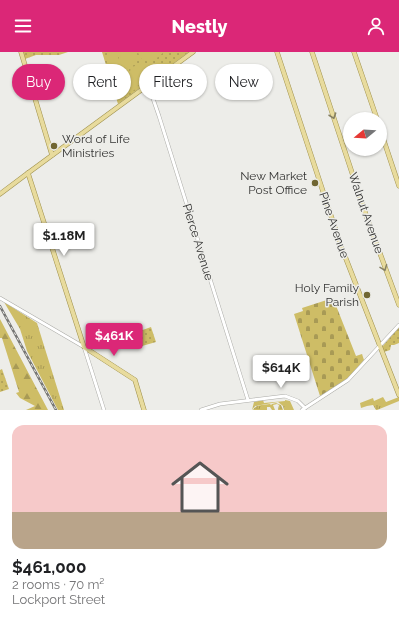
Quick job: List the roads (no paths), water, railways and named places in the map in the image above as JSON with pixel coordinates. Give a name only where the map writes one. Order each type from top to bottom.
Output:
[{"type":"main road","points":[[21,52],[52,155]]},
{"type":"main road","points":[[176,64],[193,52]]},
{"type":"main road","name":"Pine Avenue","points":[[277,52],[338,236],[399,395]]},
{"type":"main road","name":"Walnut Avenue","points":[[312,52],[369,224],[399,305]]},
{"type":"main road","points":[[354,52],[375,112]]},
{"type":"main road","points":[[0,194],[139,91]]},
{"type":"main road","points":[[387,151],[399,186]]},
{"type":"main road","points":[[28,173],[84,347],[135,380],[144,410]]},
{"type":"street","name":"Pierce Avenue","points":[[153,100],[248,400]]},
{"type":"street","points":[[0,298],[84,347],[104,410]]},
{"type":"street","points":[[201,410],[220,404],[285,396],[298,401],[303,409],[348,380],[399,325]]},
{"type":"railway","points":[[0,306],[56,410]]},
{"type":"place","name":"Word of Life Ministries","points":[[54,146]]},
{"type":"place","name":"New Market Post Office","points":[[315,183]]},
{"type":"place","name":"Holy Family Parish","points":[[367,295]]}]
